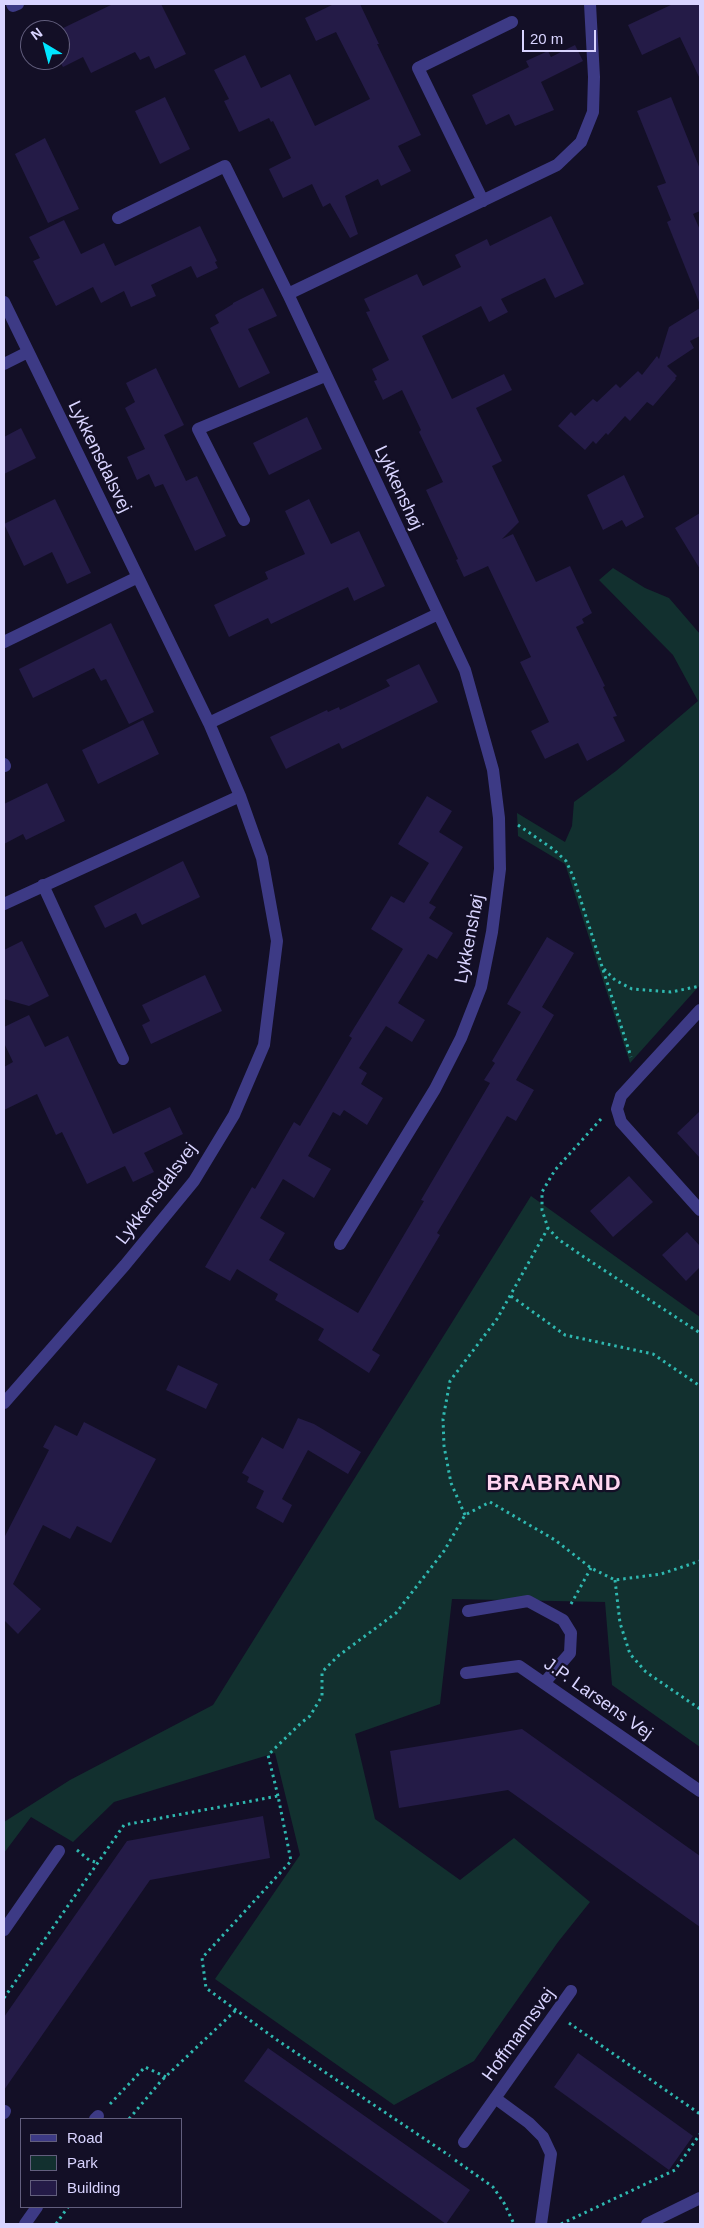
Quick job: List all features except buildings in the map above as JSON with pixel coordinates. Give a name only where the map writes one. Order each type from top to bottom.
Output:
[{"type":"street","points":[[12,4],[13,6],[18,4]]},
{"type":"street","points":[[288,294],[557,165],[581,142],[594,112],[590,4]]},
{"type":"street","points":[[483,201],[418,68],[512,22]]},
{"type":"street","name":"Lykkenshøj","points":[[118,218],[225,166],[288,294],[465,670],[482,725],[493,770],[499,818],[500,869],[492,932],[481,987],[460,1038],[435,1089],[340,1244]]},
{"type":"street","name":"Lykkensdalsvej","points":[[4,302],[209,723],[240,796],[262,858],[278,941],[264,1045],[234,1115],[194,1181],[125,1265],[4,1403]]},
{"type":"street","points":[[4,364],[28,352]]},
{"type":"street","points":[[244,520],[198,429],[325,376]]},
{"type":"street","points":[[4,642],[138,577]]},
{"type":"street","points":[[209,723],[438,614]]},
{"type":"street","points":[[4,904],[240,796]]},
{"type":"street","points":[[42,885],[123,1059]]},
{"type":"street","points":[[700,1010],[621,1096],[617,1109],[621,1122],[700,1210]]},
{"type":"street","points":[[468,1611],[528,1601],[563,1620],[571,1633],[570,1653],[545,1682]]},
{"type":"street","name":"J.P. Larsens Vej","points":[[466,1673],[519,1666],[545,1682],[700,1791]]},
{"type":"street","points":[[4,1930],[59,1851]]},
{"type":"street","name":"Hoffmannsvej","points":[[464,2142],[571,1992]]},
{"type":"street","name":"Hoffmannsvej","points":[[495,2098],[530,2124],[543,2137],[551,2154],[541,2224]]},
{"type":"street","points":[[646,2224],[700,2198]]},
{"type":"street","points":[[25,2224],[36,2208]]},
{"type":"path","points":[[499,818],[517,824],[553,849],[566,861],[573,876],[634,1065],[642,1073]]},
{"type":"path","points":[[602,967],[615,980],[632,989],[671,992],[700,986]]},
{"type":"path","points":[[617,1109],[600,1120],[555,1170],[542,1192],[542,1210],[548,1228],[558,1239],[584,1257],[700,1333]]},
{"type":"path","points":[[465,1514],[451,1483],[444,1446],[443,1419],[450,1380],[497,1319],[548,1228]]},
{"type":"path","points":[[511,1296],[565,1334],[653,1354],[700,1386]]},
{"type":"path","points":[[563,1620],[591,1568]]},
{"type":"path","points":[[615,1580],[620,1623],[630,1654],[646,1672],[700,1709]]},
{"type":"path","points":[[4,1998],[124,1825],[278,1796],[291,1861],[202,1958],[206,1988],[277,2040],[493,2187],[504,2203],[514,2224]]},
{"type":"path","points":[[130,2118],[166,2077],[236,2010]]},
{"type":"path","points":[[556,2013],[700,2114]]},
{"type":"path","points":[[97,2118],[145,2067],[166,2077]]},
{"type":"path","points":[[562,2224],[675,2170],[700,2134]]},
{"type":"path","points":[[56,2224],[67,2208]]},
{"type":"green space","points":[[613,568],[645,588],[669,598],[700,634],[700,985],[630,1063],[565,864],[518,836],[517,813],[565,842],[572,826],[574,802],[616,771],[698,701],[673,655],[599,580]]},
{"type":"green space","points":[[531,1196],[700,1317],[700,1747],[612,1685],[605,1602],[452,1599],[440,1704],[355,1734],[375,1819],[460,1880],[514,1838],[590,1902],[558,1942],[474,2061],[394,2105],[215,1979],[300,1855],[275,1753],[114,1802],[73,1842],[31,1817],[4,1853],[4,1822],[70,1780],[213,1705]]},
{"type":"district","name":"BRABRAND","points":[[554,1484]]}]
